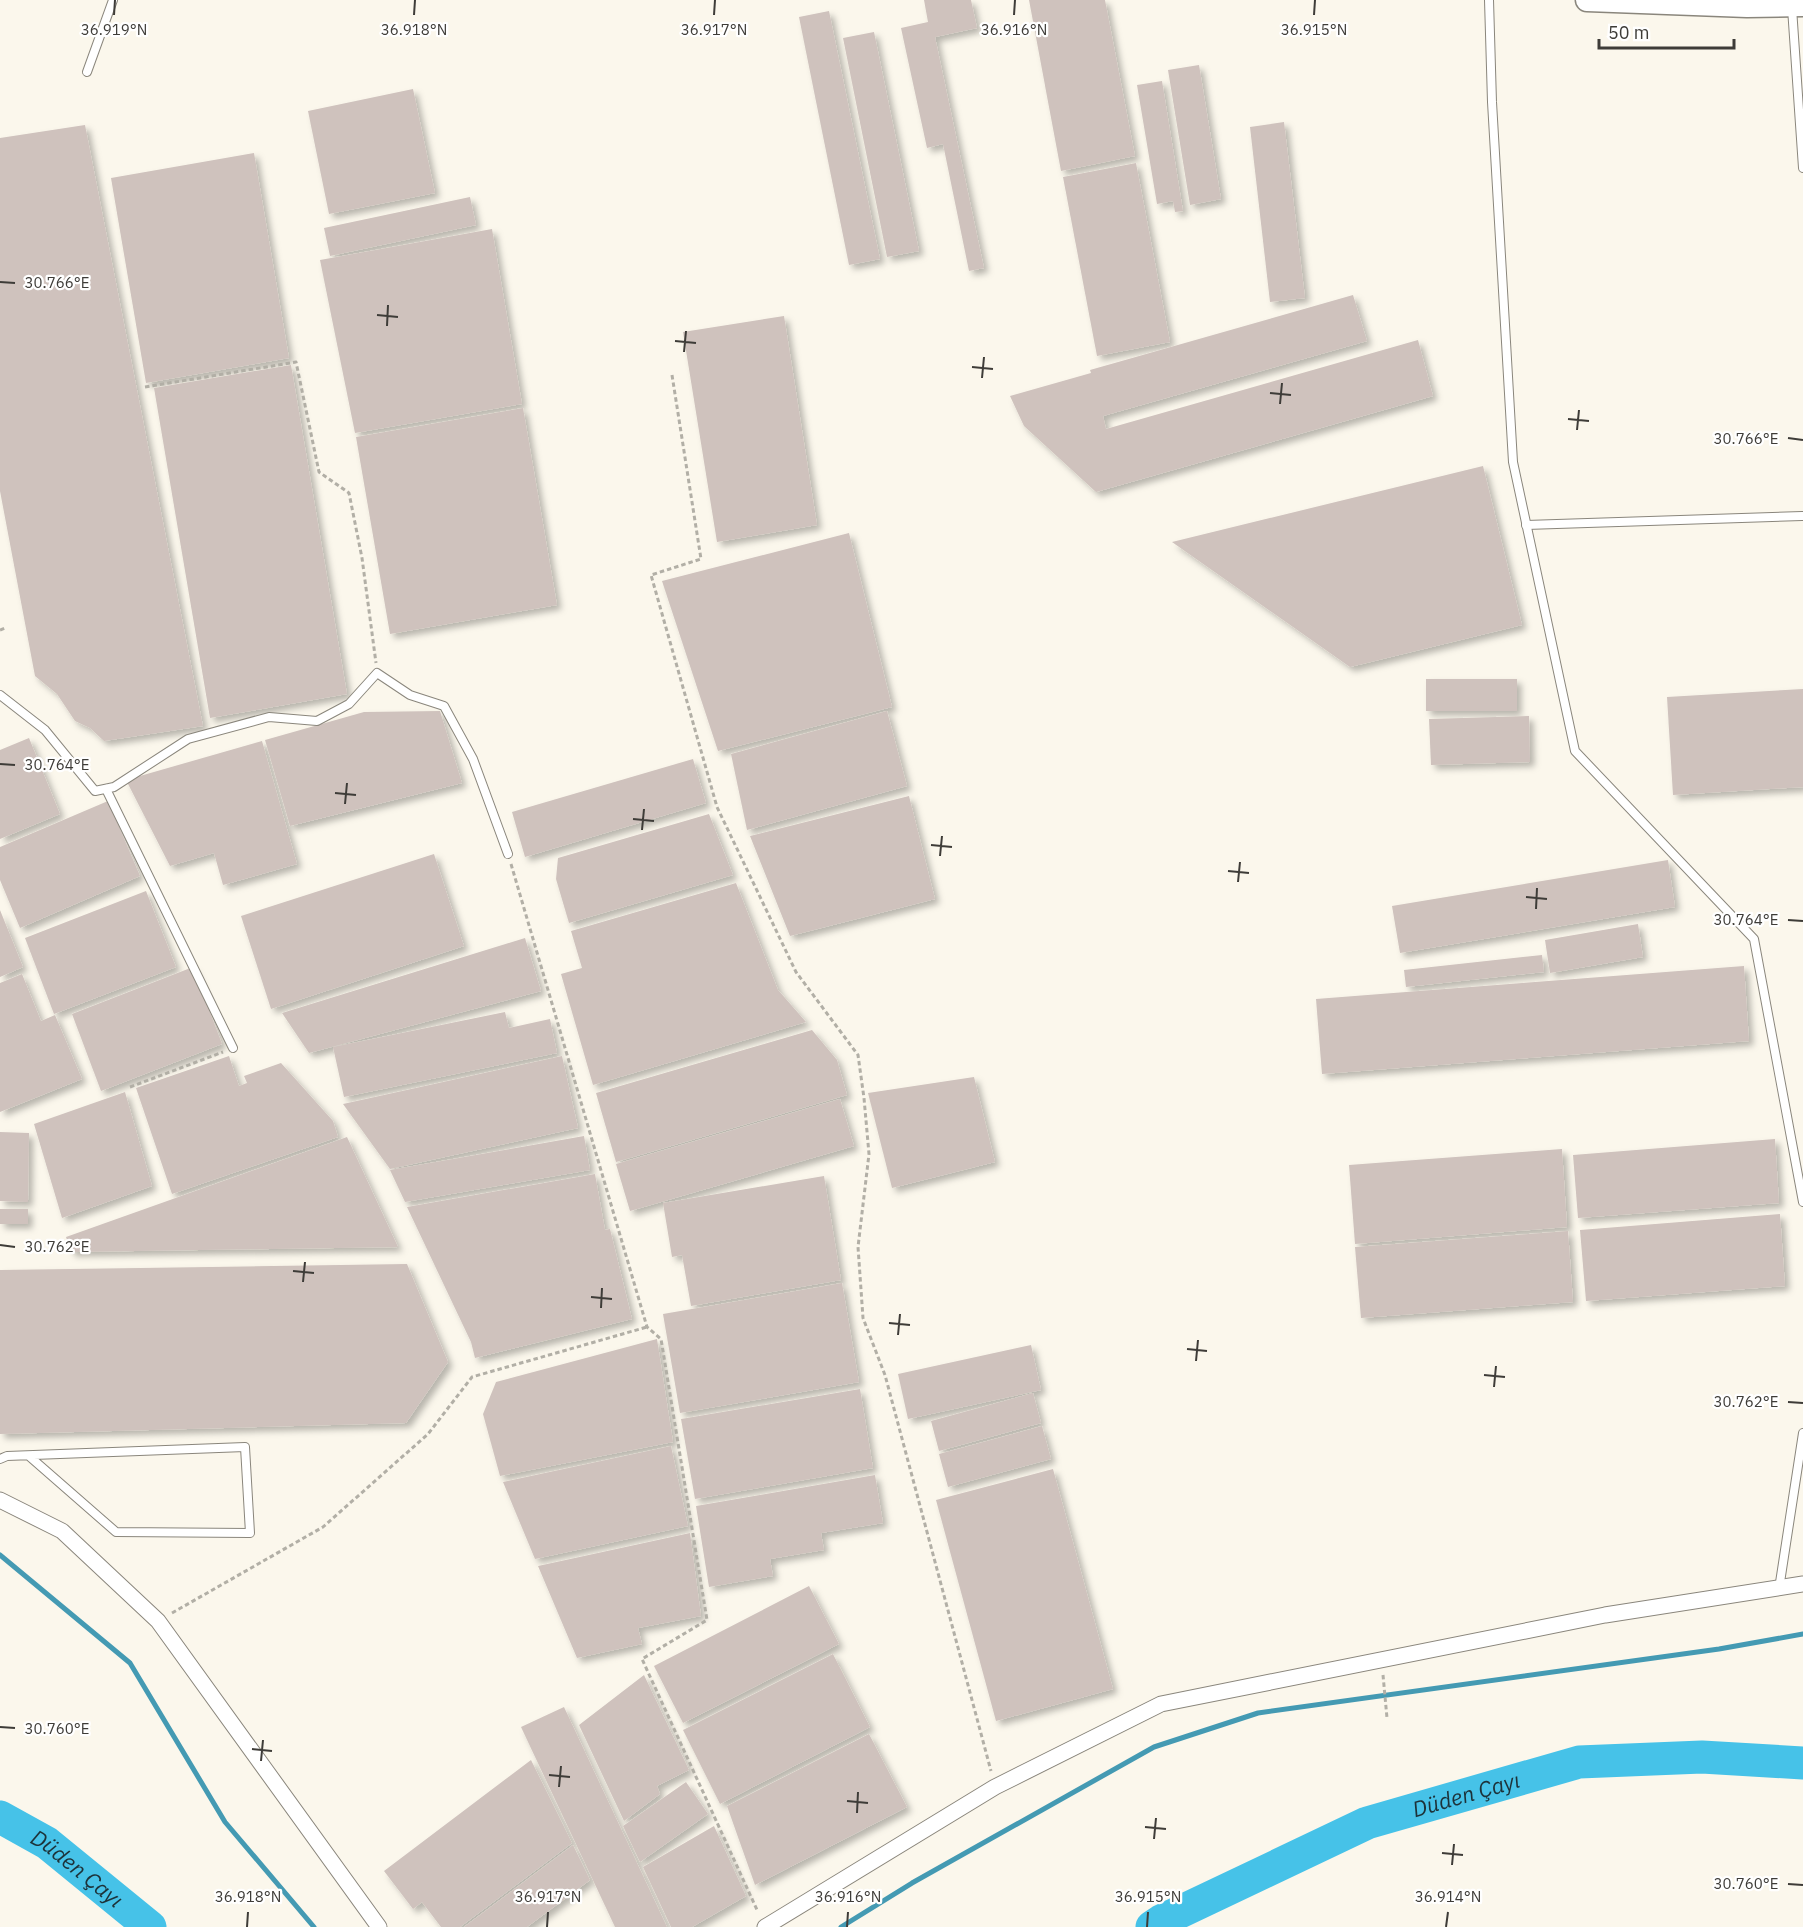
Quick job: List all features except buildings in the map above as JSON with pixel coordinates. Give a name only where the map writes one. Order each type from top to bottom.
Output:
[{"type":"street","points":[[1587,0],[1748,6],[1798,5]]},
{"type":"street","points":[[0,1500],[62,1531],[158,1621],[379,1927]]},
{"type":"street","points":[[765,1927],[995,1787],[1161,1704],[1605,1615],[1803,1584]]},
{"type":"lane","points":[[87,72],[112,0]]},
{"type":"lane","points":[[1489,0],[1491,102],[1513,462],[1575,751],[1754,939],[1803,1202]]},
{"type":"lane","points":[[1798,5],[1803,168]]},
{"type":"lane","points":[[1526,525],[1802,516]]},
{"type":"lane","points":[[0,695],[45,730],[95,792],[114,787],[188,739],[269,717],[317,721],[349,704],[377,673],[410,695],[444,706],[473,759],[508,854]]},
{"type":"lane","points":[[106,789],[233,1048]]},
{"type":"lane","points":[[1779,1589],[1803,1433]]},
{"type":"lane","points":[[0,1459],[7,1456],[245,1448],[250,1533],[116,1532],[29,1456]]},
{"type":"path","points":[[145,387],[296,362],[319,472],[349,493],[362,558],[377,673]]},
{"type":"path","points":[[672,375],[701,559],[651,575],[717,807],[796,972],[858,1055],[869,1154],[858,1247],[863,1318],[885,1375],[995,1787]]},
{"type":"path","points":[[0,630],[5,628]]},
{"type":"path","points":[[508,854],[647,1327],[661,1339],[707,1620],[642,1659],[765,1927]]},
{"type":"path","points":[[130,1087],[233,1048]]},
{"type":"path","points":[[158,1621],[323,1527],[428,1434],[472,1377],[647,1327]]},
{"type":"path","points":[[1384,1683],[1387,1718]]},
{"type":"waterway","points":[[0,1555],[130,1663],[225,1822],[314,1927]]},
{"type":"waterway","points":[[841,1927],[912,1883],[1154,1747],[1258,1713],[1719,1649],[1803,1634]]},
{"type":"waterway","name":"Düden Çayı","points":[[1152,1927],[1367,1823],[1579,1762],[1702,1757],[1803,1763]]},
{"type":"waterway","name":"Düden Çayı","points":[[0,1817],[47,1843],[150,1927]]}]
